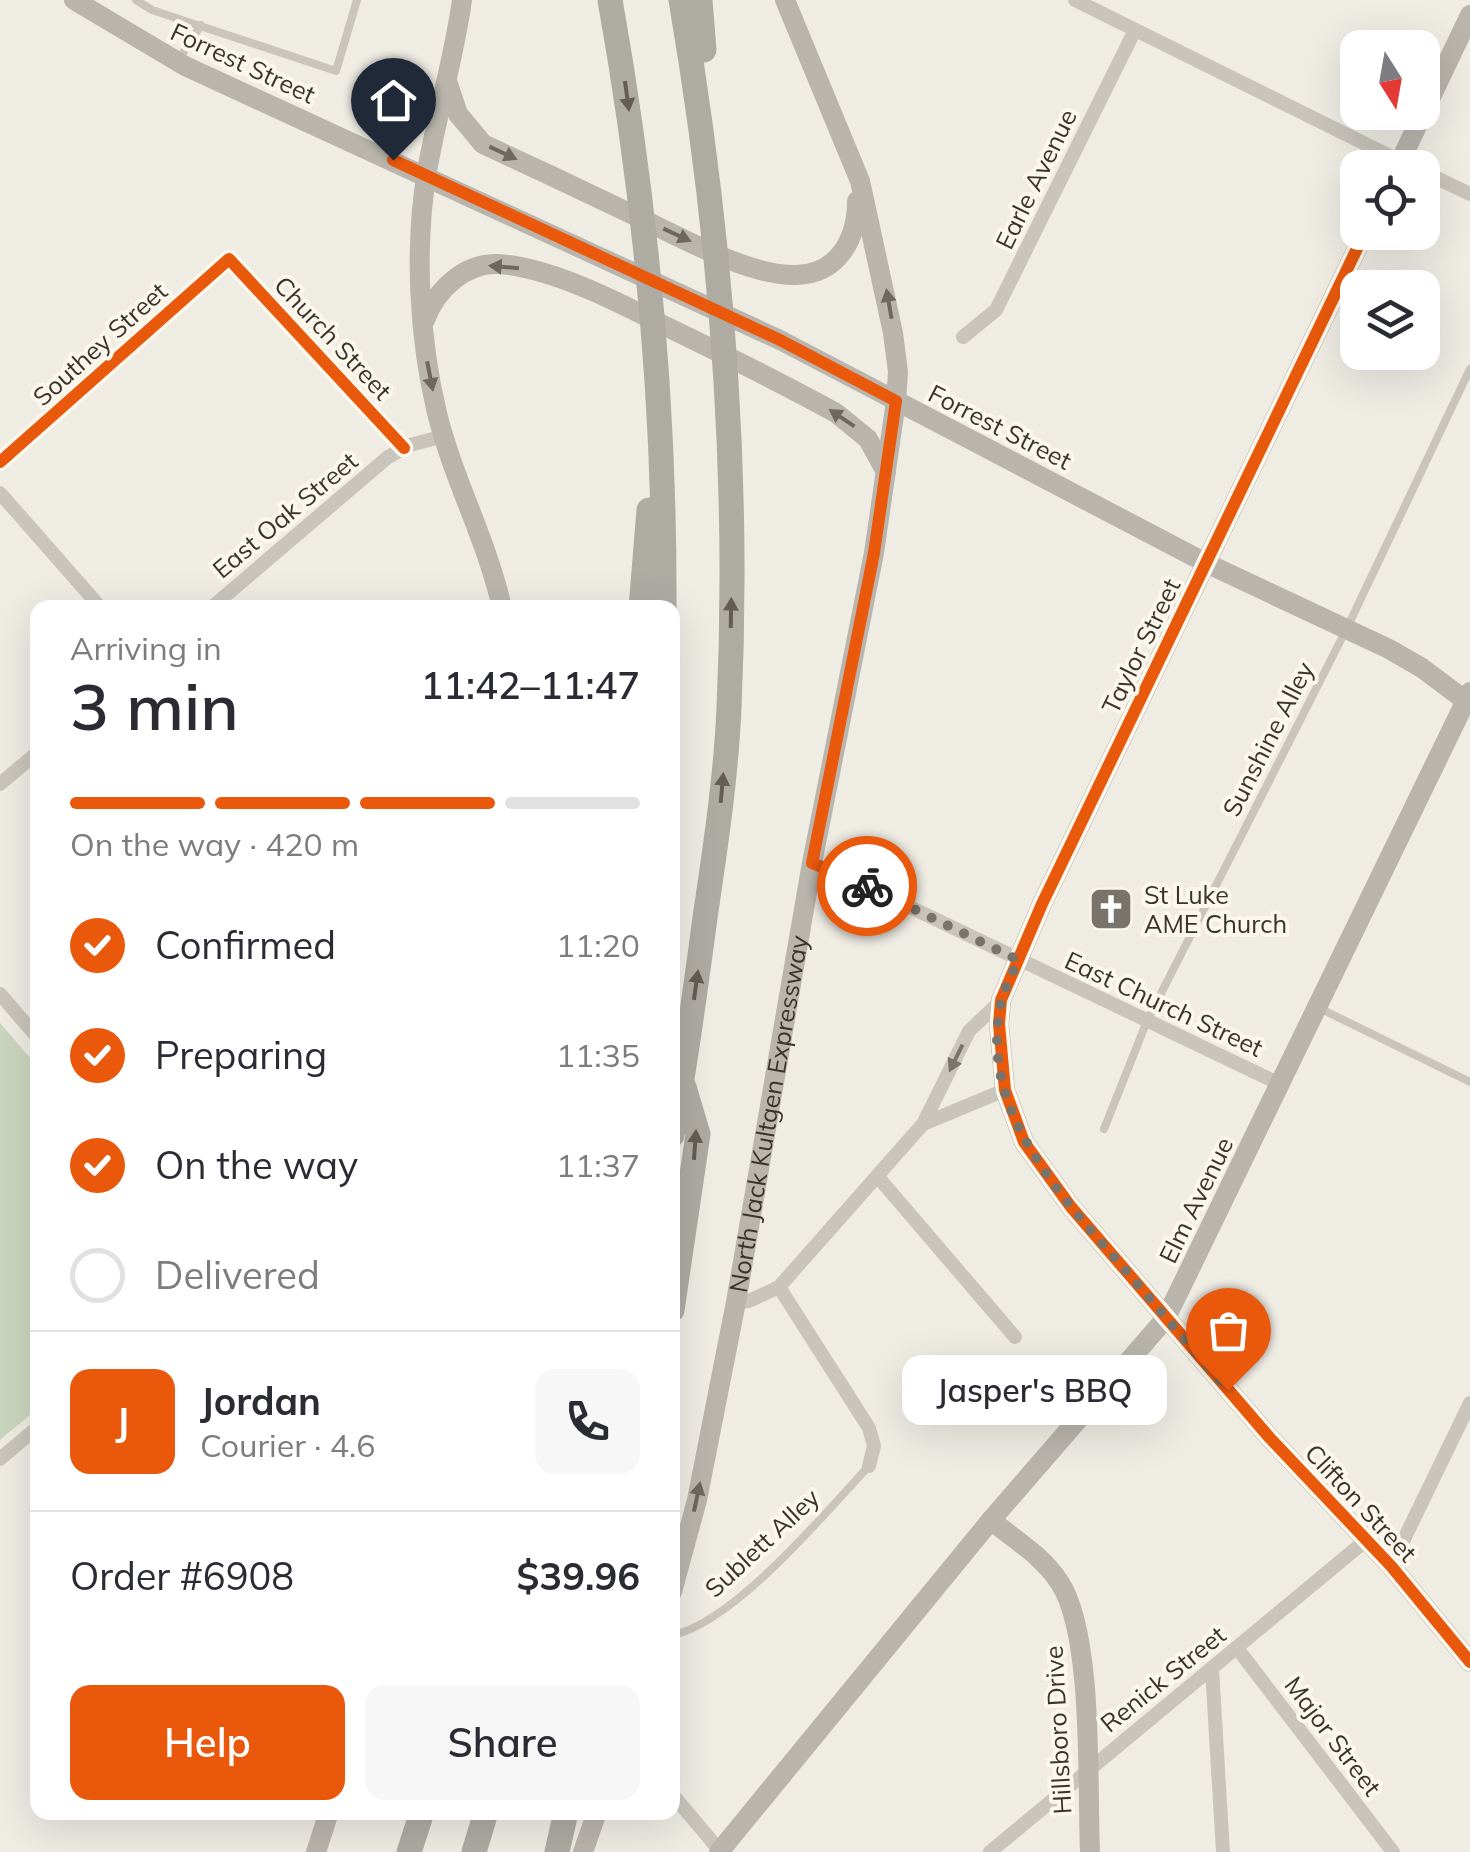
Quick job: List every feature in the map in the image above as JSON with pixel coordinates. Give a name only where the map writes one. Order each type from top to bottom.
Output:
[{"type":"highway","points":[[610,0],[637,166],[659,376],[664,600]]},
{"type":"highway","points":[[681,0],[710,184]]},
{"type":"highway","points":[[680,1096],[719,814],[729,710],[733,549],[729,426],[700,0]]},
{"type":"highway","points":[[642,600],[659,376]]},
{"type":"highway","points":[[680,1256],[698,1134],[683,1082]]},
{"type":"highway","points":[[409,1852],[419,1820]]},
{"type":"highway","points":[[474,1852],[484,1820]]},
{"type":"highway","points":[[557,1852],[564,1820]]},
{"type":"main road","name":"Forrest Street","points":[[74,0],[177,62],[780,340],[1206,562],[1406,658],[1469,698]]},
{"type":"main road","points":[[462,0],[426,175],[420,270],[423,327],[444,436],[500,600]]},
{"type":"main road","name":"North Jack Kultgen Expressway","points":[[680,1563],[697,1500],[736,1302],[812,863],[874,553],[898,372],[874,234],[856,169],[785,0]]},
{"type":"main road","points":[[1411,150],[1470,15]]},
{"type":"main road","points":[[447,82],[458,114],[483,144],[694,244],[770,273],[798,275],[818,271],[834,262],[850,244],[857,223],[856,169]]},
{"type":"main road","name":"Taylor Street","points":[[1004,1090],[999,1059],[1001,1000],[1042,904],[1356,250]]},
{"type":"main road","points":[[423,327],[430,308],[447,284],[478,266],[497,264],[524,269],[597,292],[781,382],[854,425],[868,439],[886,472]]},
{"type":"main road","name":"Elm Avenue","points":[[720,1852],[991,1520],[1166,1318],[1469,698]]},
{"type":"main road","name":"Clifton Street","points":[[1004,1090],[1024,1142],[1039,1165],[1269,1437],[1391,1566],[1470,1662]]},
{"type":"main road","name":"Hillsboro Drive","points":[[991,1520],[1049,1568],[1070,1603],[1077,1626],[1083,1671],[1090,1852]]},
{"type":"main road","points":[[316,1852],[326,1820]]},
{"type":"main road","points":[[583,1852],[593,1820]]},
{"type":"street","points":[[1075,0],[1374,150]]},
{"type":"street","name":"Earle Avenue","points":[[963,337],[996,310],[1135,30]]},
{"type":"street","points":[[1440,180],[1470,194]]},
{"type":"street","name":"Church Street","points":[[229,259],[404,448]]},
{"type":"street","name":"Southey Street","points":[[0,462],[229,259]]},
{"type":"street","name":"East Oak Street","points":[[220,600],[376,466],[404,448],[444,436]]},
{"type":"street","points":[[0,493],[94,600]]},
{"type":"street","points":[[0,784],[30,759]]},
{"type":"street","name":"East Church Street","points":[[812,863],[1280,1084]]},
{"type":"street","points":[[0,994],[30,1029]]},
{"type":"street","name":"Taylor Street","points":[[736,1302],[749,1301],[779,1286],[878,1177],[923,1124],[969,1032],[1001,1000]]},
{"type":"street","name":"Taylor Street","points":[[923,1124],[1004,1090]]},
{"type":"street","points":[[878,1177],[1015,1337]]},
{"type":"street","points":[[779,1286],[870,1428],[874,1446],[869,1466]]},
{"type":"street","points":[[1391,1566],[1470,1402]]},
{"type":"street","points":[[0,1459],[30,1434]]},
{"type":"street","name":"Renick Street","points":[[990,1852],[1365,1541]]},
{"type":"street","name":"Major Street","points":[[1237,1648],[1393,1852]]},
{"type":"street","points":[[1212,1668],[1224,1852]]},
{"type":"street","points":[[680,1804],[720,1852]]},
{"type":"lane","points":[[136,0],[152,10],[336,70],[358,0]]},
{"type":"lane","points":[[177,62],[201,25]]},
{"type":"lane","name":"Sunshine Alley","points":[[1104,1129],[1147,1021],[1346,630],[1470,369]]},
{"type":"lane","points":[[1317,1008],[1470,1082]]},
{"type":"lane","name":"Sublett Alley","points":[[680,1633],[728,1608],[869,1466]]},
{"type":"green space","points":[[0,1023],[30,1058],[30,1415],[0,1440]]},
{"type":"cycle path","points":[[1356,250],[1042,904],[1001,1000],[999,1024],[1005,1090],[1024,1142],[1071,1207],[1269,1437],[1391,1566],[1470,1662]]},
{"type":"cycle path","points":[[0,462],[229,259],[404,448]]},
{"type":"way so far","points":[[867,886],[1018,960],[1001,1000],[999,1059],[1004,1090],[1024,1142],[1071,1208],[1228,1390]]},
{"type":"place","name":"St Luke AME Church","points":[[1111,909]]},
{"type":"place","name":"Jasper's BBQ","points":[[1228,1390]]},
{"type":"route","points":[[393,160],[780,340],[896,401],[874,553],[812,863],[867,886]]}]
